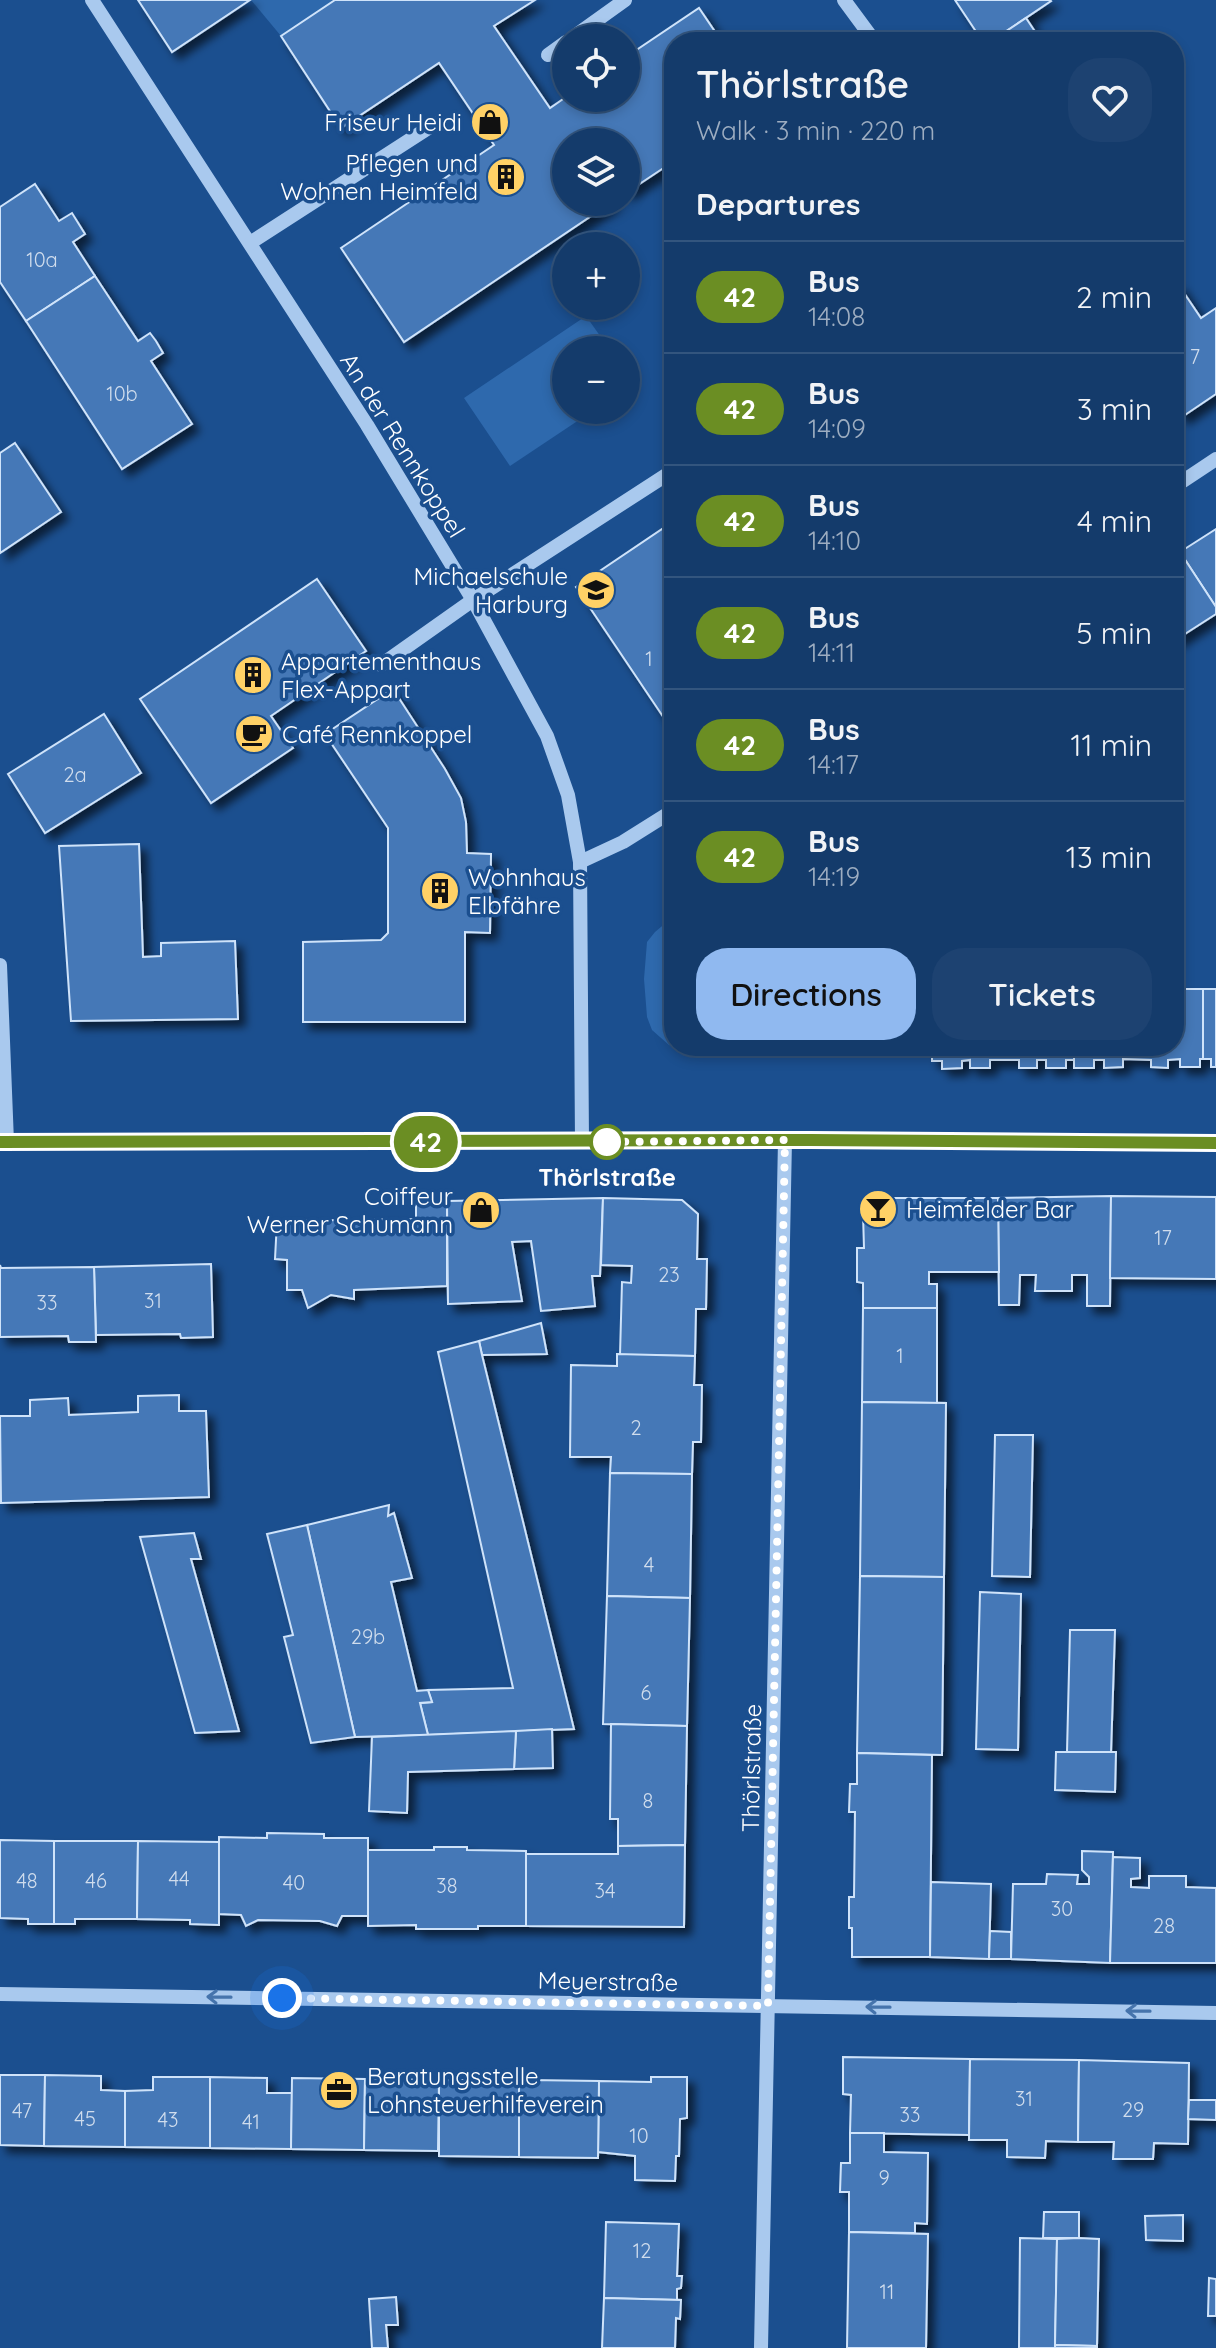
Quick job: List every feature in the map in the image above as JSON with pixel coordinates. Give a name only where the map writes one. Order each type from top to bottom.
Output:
[{"type":"street","name":"An der Rennkoppel","points":[[92,0],[367,425],[473,600],[547,736],[568,795],[580,862],[582,1142]]},
{"type":"street","points":[[592,24],[625,0]]},
{"type":"street","points":[[844,0],[868,32]]},
{"type":"street","points":[[548,55],[552,52]]},
{"type":"street","points":[[250,243],[436,123]]},
{"type":"street","points":[[1184,476],[1216,459]]},
{"type":"street","points":[[381,665],[473,600],[664,476]]},
{"type":"street","points":[[580,862],[623,842],[664,816]]},
{"type":"street","points":[[0,965],[4,1142],[785,1140],[1216,1143]]},
{"type":"street","name":"Thörlstraße","points":[[761,2348],[785,1140]]},
{"type":"street","name":"Meyerstraße","points":[[0,1994],[1216,2013]]},
{"type":"shaded area","points":[[251,0],[335,0],[281,36]]},
{"type":"shaded area","points":[[580,320],[589,320],[600,336],[556,336]]},
{"type":"shaded area","points":[[552,339],[552,424],[573,424],[510,466],[464,398]]},
{"type":"shaded area","points":[[664,924],[664,1041],[652,1030],[647,1017],[644,979],[647,942]]},
{"type":"building","points":[[138,0],[250,0],[172,52]]},
{"type":"building","name":"Pflegen und Wohnen Heimfeld","points":[[335,0],[535,0],[494,26],[550,108],[552,107],[552,112],[640,112],[640,48],[699,8],[715,32],[664,32],[664,168],[640,184],[640,128],[552,128],[552,216],[591,216],[567,232],[552,232],[552,242],[404,342],[341,248],[494,145],[439,63],[341,128],[281,36]]},
{"type":"building","points":[[955,0],[1051,1],[1005,32],[976,32]]},
{"type":"building","points":[[1026,18],[1035,32],[1005,32]]},
{"type":"building","points":[[35,184],[59,221],[72,213],[85,234],[73,242],[95,276],[26,321],[0,282],[0,207]]},
{"type":"building","points":[[95,276],[138,341],[150,333],[156,341],[163,353],[151,361],[192,424],[122,469],[26,321]]},
{"type":"building","points":[[1184,293],[1201,318],[1216,308],[1216,394],[1184,416]]},
{"type":"building","points":[[15,443],[61,512],[0,553],[0,453]]},
{"type":"building","points":[[664,528],[664,718],[576,587]]},
{"type":"building","points":[[1216,529],[1216,607],[1184,558],[1184,549]]},
{"type":"building","points":[[1184,558],[1216,607],[1216,614],[1184,635]]},
{"type":"building","name":"Appartementhaus Flex-Appart","points":[[317,579],[366,651],[271,716],[293,748],[211,803],[140,699]]},
{"type":"building","name":"Wohnhaus Elbfähre","points":[[393,689],[461,798],[467,853],[491,854],[490,933],[465,932],[465,1022],[303,1022],[303,942],[381,940],[388,933],[388,828],[325,734]]},
{"type":"building","points":[[104,714],[141,773],[45,833],[8,774]]},
{"type":"building","points":[[139,844],[143,957],[161,956],[161,943],[235,941],[238,1019],[71,1021],[59,846]]},
{"type":"building","points":[[1184,989],[1203,989],[1203,1059],[1200,1059],[1200,1067],[1180,1067],[1180,1059],[1168,1060],[1168,1068],[1151,1067],[1151,1060],[1123,1059],[1123,1067],[1104,1068],[1104,1060],[1094,1060],[1094,1068],[1074,1068],[1074,1056],[1184,1056]]},
{"type":"building","points":[[1203,989],[1216,989],[1216,1067],[1211,1067],[1211,1059],[1203,1059]]},
{"type":"building","points":[[932,1056],[1074,1056],[1074,1060],[1066,1060],[1066,1068],[1046,1068],[1046,1060],[1037,1060],[1037,1068],[1019,1068],[1019,1060],[990,1060],[990,1068],[970,1068],[970,1060],[962,1061],[962,1068],[942,1069],[942,1061],[932,1061]]},
{"type":"building","points":[[1111,1196],[1110,1306],[1087,1306],[1087,1275],[1072,1275],[1072,1291],[1035,1291],[1036,1275],[1020,1275],[1019,1305],[999,1305],[998,1198]]},
{"type":"building","points":[[1111,1196],[1216,1197],[1216,1279],[1110,1278]]},
{"type":"building","points":[[603,1198],[600,1276],[592,1276],[595,1306],[541,1311],[531,1241],[512,1242],[522,1301],[448,1304],[447,1201]]},
{"type":"building","points":[[603,1198],[682,1200],[698,1214],[697,1259],[707,1259],[706,1309],[696,1309],[695,1356],[620,1355],[622,1282],[631,1283],[632,1266],[601,1265]]},
{"type":"building","points":[[880,1198],[998,1198],[999,1272],[929,1272],[929,1284],[937,1284],[937,1308],[863,1308],[863,1283],[857,1282],[857,1248],[864,1248],[863,1214]]},
{"type":"building","points":[[447,1201],[447,1286],[354,1290],[354,1299],[331,1295],[308,1308],[302,1290],[287,1290],[287,1260],[275,1259],[277,1221],[416,1219],[416,1202]]},
{"type":"building","points":[[211,1264],[213,1337],[181,1338],[180,1334],[96,1335],[94,1267]]},
{"type":"building","points":[[0,1265],[1,1268],[94,1267],[96,1342],[69,1342],[68,1336],[0,1337]]},
{"type":"building","points":[[863,1308],[937,1308],[937,1403],[862,1402]]},
{"type":"building","points":[[541,1323],[547,1354],[482,1355],[479,1341]]},
{"type":"building","points":[[479,1341],[574,1729],[428,1735],[420,1703],[432,1702],[428,1690],[513,1688],[438,1352]]},
{"type":"building","points":[[617,1354],[695,1356],[694,1385],[702,1385],[701,1442],[693,1442],[692,1474],[610,1473],[611,1457],[570,1457],[571,1365],[617,1366]]},
{"type":"building","points":[[179,1395],[179,1411],[206,1411],[209,1497],[1,1503],[0,1416],[30,1416],[30,1400],[68,1398],[69,1415],[138,1412],[138,1396]]},
{"type":"building","points":[[862,1402],[946,1403],[944,1577],[860,1576]]},
{"type":"building","points":[[995,1435],[1033,1435],[1030,1577],[992,1576]]},
{"type":"building","points":[[610,1473],[692,1474],[690,1598],[607,1596]]},
{"type":"building","points":[[389,1505],[388,1516],[394,1513],[412,1578],[391,1582],[417,1691],[428,1690],[432,1702],[420,1703],[428,1735],[355,1737],[307,1525]]},
{"type":"building","points":[[307,1525],[355,1737],[311,1743],[284,1637],[293,1635],[267,1534]]},
{"type":"building","points":[[194,1533],[201,1559],[191,1559],[239,1731],[195,1733],[140,1537]]},
{"type":"building","points":[[860,1576],[944,1577],[942,1755],[857,1753]]},
{"type":"building","points":[[980,1592],[1021,1594],[1018,1750],[976,1749]]},
{"type":"building","points":[[607,1596],[690,1598],[687,1726],[603,1724]]},
{"type":"building","points":[[1070,1630],[1115,1630],[1111,1753],[1067,1752]]},
{"type":"building","points":[[611,1724],[687,1726],[685,1845],[618,1846],[618,1819],[610,1819]]},
{"type":"building","points":[[552,1729],[553,1768],[514,1769],[516,1731]]},
{"type":"building","points":[[516,1731],[514,1769],[408,1772],[407,1813],[369,1811],[372,1737]]},
{"type":"building","points":[[1056,1752],[1116,1752],[1115,1792],[1055,1790]]},
{"type":"building","points":[[857,1753],[932,1755],[930,1957],[852,1957],[849,1897],[854,1897],[855,1812],[849,1812],[850,1784],[857,1784]]},
{"type":"building","points":[[267,1833],[368,1838],[368,1916],[342,1916],[337,1926],[320,1921],[258,1920],[246,1926],[241,1915],[219,1914],[219,1837],[267,1838]]},
{"type":"building","points":[[0,1840],[54,1841],[54,1924],[28,1924],[28,1919],[0,1918]]},
{"type":"building","points":[[54,1841],[138,1841],[137,1919],[75,1919],[75,1924],[54,1924]]},
{"type":"building","points":[[138,1841],[219,1842],[219,1925],[190,1924],[190,1920],[137,1919]]},
{"type":"building","points":[[685,1845],[684,1927],[526,1926],[526,1854],[618,1854],[618,1846]]},
{"type":"building","points":[[434,1847],[526,1851],[526,1926],[416,1929],[416,1925],[368,1926],[368,1850],[434,1850]]},
{"type":"building","points":[[1082,1851],[1113,1852],[1110,1963],[1011,1959],[1013,1884],[1046,1884],[1047,1874],[1078,1875],[1077,1884],[1089,1884],[1089,1877],[1082,1870]]},
{"type":"building","points":[[1113,1857],[1140,1858],[1140,1878],[1131,1879],[1131,1887],[1149,1888],[1149,1876],[1186,1876],[1186,1887],[1216,1888],[1216,1963],[1110,1963]]},
{"type":"building","points":[[931,1882],[991,1884],[989,1959],[930,1957]]},
{"type":"building","points":[[990,1931],[1011,1932],[1011,1959],[989,1959]]},
{"type":"building","points":[[843,2057],[970,2059],[969,2135],[850,2133],[851,2095],[843,2094]]},
{"type":"building","points":[[970,2059],[1079,2060],[1078,2142],[1046,2141],[1045,2158],[1007,2157],[1007,2140],[969,2140]]},
{"type":"building","points":[[1079,2060],[1189,2063],[1188,2144],[1154,2143],[1153,2159],[1113,2159],[1114,2142],[1078,2142]]},
{"type":"building","points":[[0,2075],[45,2075],[44,2146],[0,2145]]},
{"type":"building","points":[[45,2075],[101,2076],[101,2090],[125,2091],[125,2147],[44,2146]]},
{"type":"building","points":[[153,2077],[210,2077],[210,2148],[125,2147],[125,2091],[153,2090]]},
{"type":"building","points":[[210,2077],[267,2078],[267,2093],[292,2093],[291,2149],[210,2148]]},
{"type":"building","points":[[651,2077],[687,2077],[687,2118],[680,2119],[675,2181],[635,2180],[635,2156],[598,2152],[599,2081],[651,2082]]},
{"type":"building","points":[[292,2078],[365,2079],[364,2150],[291,2149]]},
{"type":"building","points":[[365,2079],[439,2080],[438,2151],[364,2150]]},
{"type":"building","points":[[439,2080],[519,2081],[519,2157],[439,2156]]},
{"type":"building","points":[[519,2081],[599,2081],[598,2158],[519,2157]]},
{"type":"building","points":[[1189,2100],[1216,2100],[1216,2120],[1188,2119]]},
{"type":"building","points":[[850,2133],[884,2133],[884,2152],[928,2153],[927,2224],[915,2223],[915,2233],[849,2232],[849,2192],[840,2192],[841,2163],[850,2163]]},
{"type":"building","points":[[1044,2212],[1079,2212],[1079,2238],[1043,2238]]},
{"type":"building","points":[[1183,2215],[1183,2241],[1146,2240],[1145,2216]]},
{"type":"building","points":[[606,2222],[679,2224],[677,2276],[682,2276],[677,2300],[604,2298]]},
{"type":"building","points":[[849,2232],[928,2234],[926,2348],[847,2348]]},
{"type":"building","points":[[1020,2238],[1057,2239],[1055,2348],[1019,2348]]},
{"type":"building","points":[[1057,2239],[1099,2239],[1097,2346],[1055,2345]]},
{"type":"building","points":[[1209,2278],[1216,2279],[1216,2316],[1208,2316]]},
{"type":"building","points":[[396,2297],[398,2325],[386,2325],[388,2348],[372,2348],[369,2299]]},
{"type":"building","points":[[604,2298],[681,2300],[680,2319],[676,2318],[675,2348],[602,2348]]},
{"type":"building","points":[[1055,2345],[1097,2346],[1097,2348],[1055,2348]]},
{"type":"bus line","name":"42","points":[[0,1142],[811,1140],[1216,1143]]},
{"type":"place","name":"Friseur Heidi","points":[[490,122]]},
{"type":"place","name":"Pflegen und Wohnen Heimfeld","points":[[506,177]]},
{"type":"place","name":"Michaelschule Harburg","points":[[596,590]]},
{"type":"place","name":"Appartementhaus Flex-Appart","points":[[253,675]]},
{"type":"place","name":"Café Rennkoppel","points":[[254,734]]},
{"type":"place","name":"Wohnhaus Elbfähre","points":[[440,891]]},
{"type":"place","name":"Thörlstraße","points":[[607,1142]]},
{"type":"place","name":"Heimfelder Bar","points":[[878,1209]]},
{"type":"place","name":"Coiffeur Werner Schumann","points":[[481,1210]]},
{"type":"place","name":"Beratungsstelle Lohnsteuerhilfeverein","points":[[339,2090]]},
{"type":"route","points":[[282,1998],[768,2006],[785,1140],[607,1142]]}]
